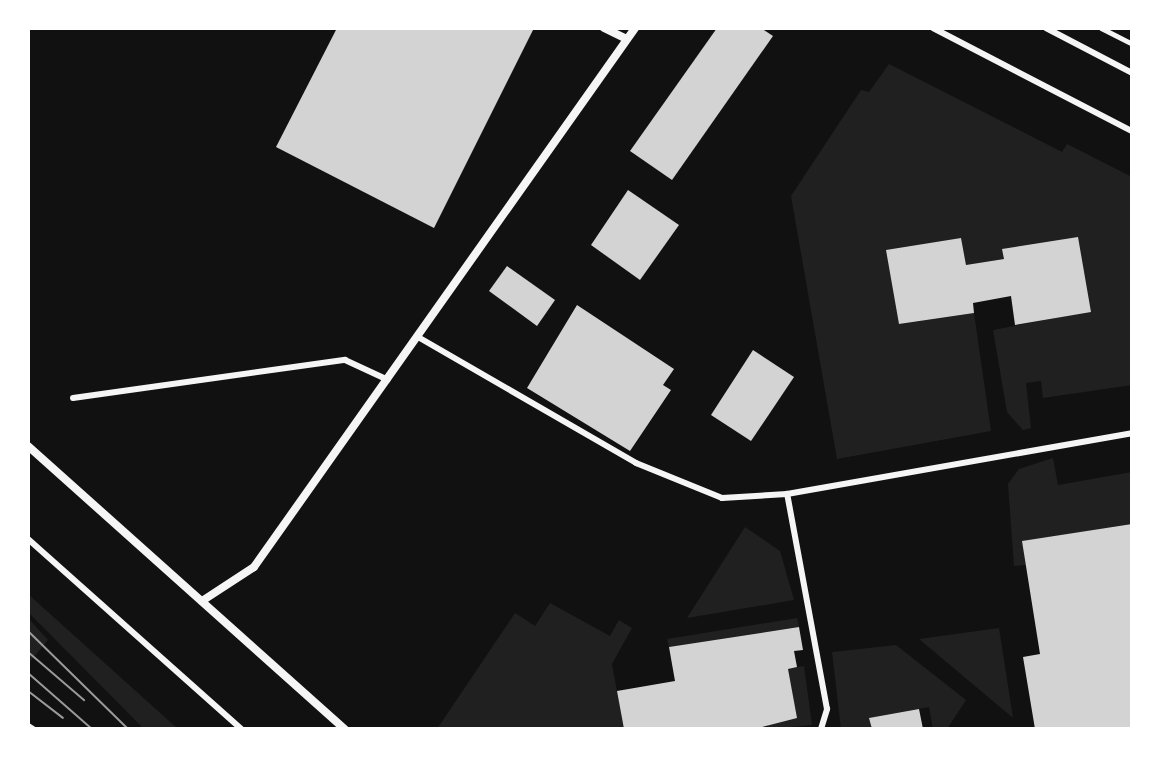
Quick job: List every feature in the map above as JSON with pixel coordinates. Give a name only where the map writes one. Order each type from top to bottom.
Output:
[{"type":"street","points":[[604,28],[627,39]]},
{"type":"street","points":[[202,601],[254,567],[635,28]]},
{"type":"street","points":[[28,446],[345,729]]},
{"type":"lane","points":[[933,28],[1132,131]]},
{"type":"lane","points":[[1046,28],[1132,73]]},
{"type":"lane","points":[[418,337],[636,463],[722,498],[787,494],[1132,433]]},
{"type":"lane","points":[[73,398],[345,360],[388,380]]},
{"type":"lane","points":[[787,494],[827,709],[821,729]]},
{"type":"lane","points":[[28,539],[241,729]]},
{"type":"path","points":[[1101,28],[1132,44]]},
{"type":"path","points":[[28,725],[34,729]]},
{"type":"shaded area","points":[[889,64],[1062,152],[1067,144],[1132,177],[1132,385],[1043,398],[1041,381],[1026,383],[1031,428],[1023,430],[1007,412],[993,330],[1091,311],[1004,259],[966,265],[961,238],[887,251],[900,324],[974,313],[991,431],[837,459],[791,196],[861,90],[869,92]]},
{"type":"shaded area","points":[[1053,458],[1058,485],[1132,472],[1132,524],[1023,541],[1026,565],[1014,566],[1008,484],[1019,469]]},
{"type":"shaded area","points":[[745,527],[780,551],[794,600],[687,618]]},
{"type":"shaded area","points":[[28,594],[178,729],[144,729],[28,612]]},
{"type":"shaded area","points":[[550,603],[610,636],[619,620],[632,628],[612,664],[624,729],[437,729],[515,613],[535,626]]},
{"type":"shaded area","points":[[28,618],[48,640],[28,664]]},
{"type":"shaded area","points":[[797,618],[799,627],[669,647],[667,639]]},
{"type":"shaded area","points":[[999,628],[1013,718],[919,639]]},
{"type":"shaded area","points":[[896,645],[966,700],[947,729],[933,729],[929,707],[870,718],[872,729],[841,729],[832,652]]},
{"type":"shaded area","points":[[804,666],[812,725],[769,729],[767,722],[796,717],[788,669]]},
{"type":"building","points":[[337,28],[534,28],[434,228],[276,147]]},
{"type":"building","points":[[717,28],[761,28],[773,36],[672,180],[630,151]]},
{"type":"building","points":[[628,190],[679,225],[640,280],[591,245]]},
{"type":"building","points":[[1078,237],[1091,312],[1015,325],[1011,296],[973,303],[974,313],[899,324],[886,250],[961,238],[966,265],[1004,259],[1002,249]]},
{"type":"building","points":[[507,266],[555,300],[537,326],[489,291]]},
{"type":"building","points":[[577,305],[674,369],[663,385],[671,390],[630,451],[527,388]]},
{"type":"building","points":[[753,350],[794,377],[751,441],[711,415]]},
{"type":"building","points":[[1132,524],[1132,729],[1035,729],[1023,657],[1040,654],[1022,541]]},
{"type":"building","points":[[799,627],[803,650],[794,651],[797,667],[788,669],[797,718],[754,729],[624,729],[617,691],[675,681],[669,647]]},
{"type":"building","points":[[919,709],[923,729],[872,729],[869,718]]},
{"type":"tram line","points":[[28,631],[128,729]]},
{"type":"tram line","points":[[28,652],[84,700]]},
{"type":"tram line","points":[[28,673],[92,729]]},
{"type":"tram line","points":[[28,691],[63,718]]}]
